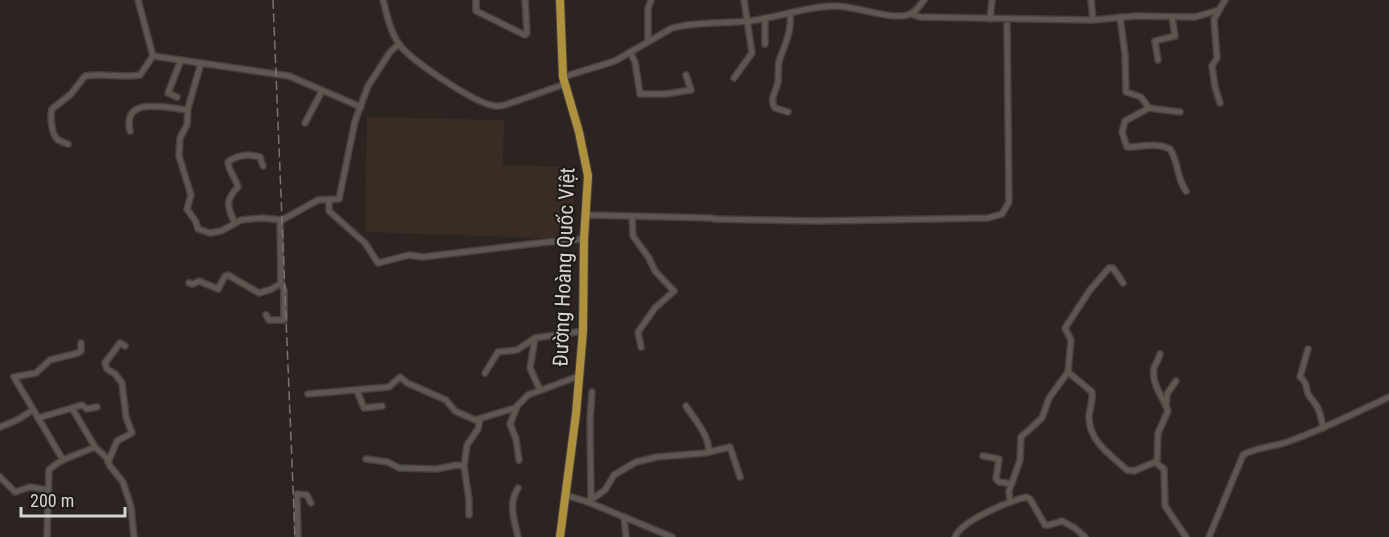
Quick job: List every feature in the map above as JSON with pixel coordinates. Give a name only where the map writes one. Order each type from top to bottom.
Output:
[{"type":"highway","name":"Đường Hoàng Quốc Việt","points":[[560,0],[564,80],[588,176],[584,239],[583,331],[576,414],[560,537]]},
{"type":"street","points":[[68,144],[55,136],[51,117],[52,109],[71,94],[85,76],[140,75],[153,56],[138,0]]},
{"type":"street","points":[[383,0],[390,28],[399,44],[409,55],[461,91],[493,106],[505,105],[607,65],[631,54],[648,40],[683,25],[747,23],[836,6],[896,16],[1093,20],[1120,17],[1199,17],[1220,9]]},
{"type":"street","points":[[476,0],[476,11],[525,34],[528,33],[525,0]]},
{"type":"street","points":[[648,40],[648,9],[651,0]]},
{"type":"street","points":[[734,78],[752,53],[744,0]]},
{"type":"street","points":[[913,15],[924,0]]},
{"type":"street","points":[[990,19],[992,0]]},
{"type":"street","points":[[1092,0],[1093,20]]},
{"type":"street","points":[[1220,104],[1212,66],[1217,58],[1214,19],[1225,0]]},
{"type":"street","points":[[788,112],[775,108],[772,99],[778,80],[780,59],[786,46],[790,14]]},
{"type":"street","points":[[1158,60],[1155,41],[1175,36],[1172,16]]},
{"type":"street","points":[[1120,17],[1125,54],[1126,92],[1141,97],[1149,108]]},
{"type":"street","points":[[765,20],[765,44]]},
{"type":"street","points":[[587,216],[826,221],[988,219],[1002,214],[1009,202],[1008,25]]},
{"type":"street","points":[[201,63],[187,110],[187,125],[180,138],[179,156],[190,195],[188,211],[198,229],[205,233],[221,231],[235,223],[262,218],[280,220],[316,201],[340,198],[354,126],[370,82],[390,52],[399,44]]},
{"type":"street","points":[[631,54],[640,94],[665,94],[691,90],[686,75]]},
{"type":"street","points":[[153,56],[289,76],[361,107]]},
{"type":"street","points":[[177,97],[168,93],[181,60]]},
{"type":"street","points":[[305,123],[322,92]]},
{"type":"street","points":[[130,131],[131,113],[140,107],[187,110]]},
{"type":"street","points":[[1180,112],[1149,108],[1124,122],[1122,132],[1126,145],[1130,147],[1144,144],[1170,148],[1178,166],[1179,182],[1186,191]]},
{"type":"street","points":[[235,223],[229,212],[228,204],[232,192],[238,187],[228,162],[254,155],[260,157],[263,166]]},
{"type":"street","points":[[329,200],[329,211],[365,243],[376,261],[380,263],[411,255],[423,257],[584,239]]},
{"type":"street","points":[[632,216],[633,236],[656,271],[674,291],[655,308],[638,332],[641,347]]},
{"type":"street","points":[[266,315],[269,320],[284,320],[280,220]]},
{"type":"street","points":[[1010,502],[1011,484],[1020,460],[1021,437],[1042,418],[1049,398],[1068,372],[1071,340],[1065,328],[1090,290],[1109,268],[1113,267],[1123,283]]},
{"type":"street","points":[[189,283],[199,281],[219,289],[225,276],[229,275],[259,293],[281,283]]},
{"type":"street","points":[[485,374],[498,352],[517,350],[536,339],[583,331]]},
{"type":"street","points":[[536,339],[530,368],[540,390]]},
{"type":"street","points":[[63,460],[14,376],[36,374],[51,360],[78,353],[81,350],[81,343]]},
{"type":"street","points":[[108,462],[117,441],[132,433],[126,417],[122,383],[115,374],[107,369],[105,363],[120,343],[125,346]]},
{"type":"street","points":[[1308,349],[1300,377],[1306,383],[1309,397],[1316,403],[1323,428]]},
{"type":"street","points":[[1160,354],[1155,368],[1155,384],[1168,411],[1157,438],[1157,463],[1165,472],[1165,506],[1186,537]]},
{"type":"street","points":[[1068,372],[1092,392],[1089,422],[1101,449],[1130,471],[1157,463]]},
{"type":"street","points":[[519,460],[516,439],[510,424],[517,407],[528,395],[579,376]]},
{"type":"street","points":[[308,394],[389,387],[398,378],[402,378],[407,383],[446,400],[455,411],[471,419],[480,419],[517,407]]},
{"type":"street","points":[[1166,406],[1167,394],[1176,381]]},
{"type":"street","points":[[357,391],[364,408],[381,406]]},
{"type":"street","points":[[590,500],[592,392]]},
{"type":"street","points":[[1209,537],[1243,455],[1285,443],[1323,428],[1389,397]]},
{"type":"street","points":[[38,418],[82,405],[87,409],[97,407]]},
{"type":"street","points":[[686,406],[709,443],[709,452]]},
{"type":"street","points":[[72,408],[95,447],[125,487],[131,507],[134,537]]},
{"type":"street","points":[[0,427],[33,410]]},
{"type":"street","points":[[469,515],[464,466],[467,445],[478,429],[480,419]]},
{"type":"street","points":[[47,537],[49,470],[63,460],[95,447]]},
{"type":"street","points":[[590,500],[605,490],[612,477],[633,463],[657,457],[709,452],[727,447],[731,448],[740,477]]},
{"type":"street","points":[[982,456],[998,458],[1000,460],[996,479],[999,482],[1011,484]]},
{"type":"street","points":[[366,459],[388,462],[399,468],[437,469],[456,465],[464,466]]},
{"type":"street","points":[[0,477],[15,492],[30,487],[48,490]]},
{"type":"street","points":[[518,488],[512,497],[512,508],[519,537]]},
{"type":"street","points":[[298,537],[297,494],[307,495],[311,503]]},
{"type":"street","points":[[565,495],[590,500],[672,537]]},
{"type":"street","points":[[955,537],[959,529],[968,521],[1027,497],[1045,525],[1062,521],[1076,528],[1085,537]]},
{"type":"street","points":[[624,517],[626,537]]},
{"type":"shaded area","points":[[367,117],[504,120],[503,165],[574,167],[573,239],[365,232]]},
{"type":"railway","points":[[273,0],[295,537]]}]
